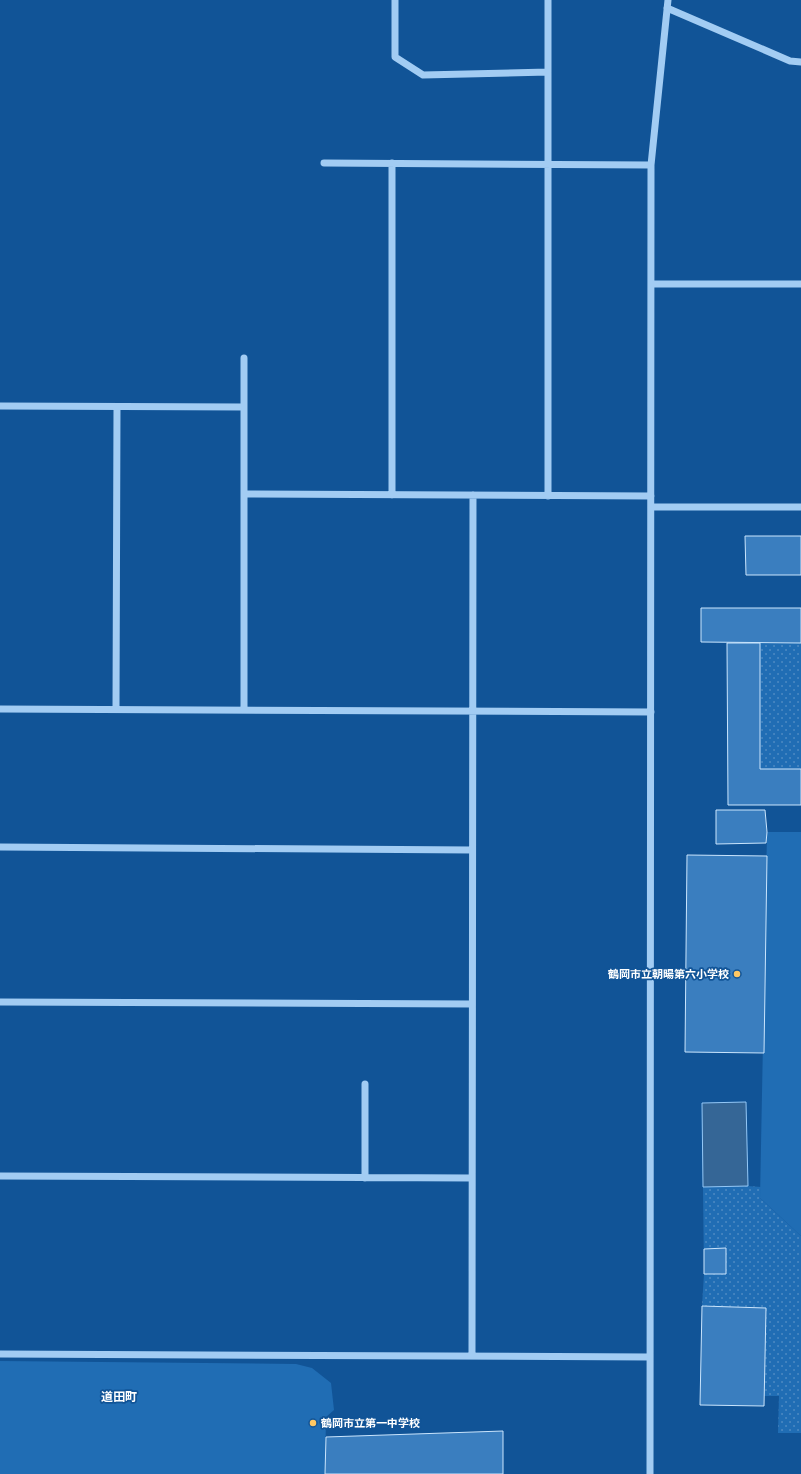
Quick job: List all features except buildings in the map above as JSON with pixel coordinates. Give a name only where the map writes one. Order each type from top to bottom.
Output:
[{"type":"street","points":[[395,0],[395,57],[423,75],[548,72]]},
{"type":"street","points":[[548,0],[548,496]]},
{"type":"street","points":[[650,1474],[651,164],[668,4],[790,61],[801,62]]},
{"type":"street","points":[[324,163],[651,164]]},
{"type":"street","points":[[392,163],[392,495]]},
{"type":"street","points":[[651,284],[801,284]]},
{"type":"street","points":[[244,358],[244,710]]},
{"type":"street","points":[[0,406],[244,407]]},
{"type":"street","points":[[116,710],[117,407]]},
{"type":"street","points":[[244,494],[651,496]]},
{"type":"street","points":[[472,1356],[473,496]]},
{"type":"street","points":[[651,507],[801,507]]},
{"type":"street","points":[[0,709],[651,712]]},
{"type":"street","points":[[0,848],[472,850]]},
{"type":"street","points":[[0,1002],[472,1004]]},
{"type":"street","points":[[365,1084],[365,1178]]},
{"type":"street","points":[[0,1176],[472,1178]]},
{"type":"street","points":[[0,1354],[650,1357]]},
{"type":"shaded area","points":[[760,643],[801,643],[801,769],[760,769]]},
{"type":"shaded area","points":[[767,832],[801,832],[801,1236],[760,1198]]},
{"type":"shaded area","points":[[746,1102],[748,1186],[703,1187],[702,1103]]},
{"type":"shaded area","points":[[703,1187],[761,1187],[760,1198],[801,1236],[801,1433],[778,1433],[779,1396],[764,1396],[766,1308],[702,1306],[704,1274]]},
{"type":"shaded area","points":[[0,1361],[296,1364],[312,1368],[331,1383],[334,1410],[326,1417],[325,1474],[0,1474]]},
{"type":"place","name":"鶴岡市立朝暘第六小学校","points":[[737,974]]},
{"type":"place","name":"鶴岡市立第一中学校","points":[[313,1423]]},
{"type":"district","name":"道田町","points":[[119,1397]]}]
